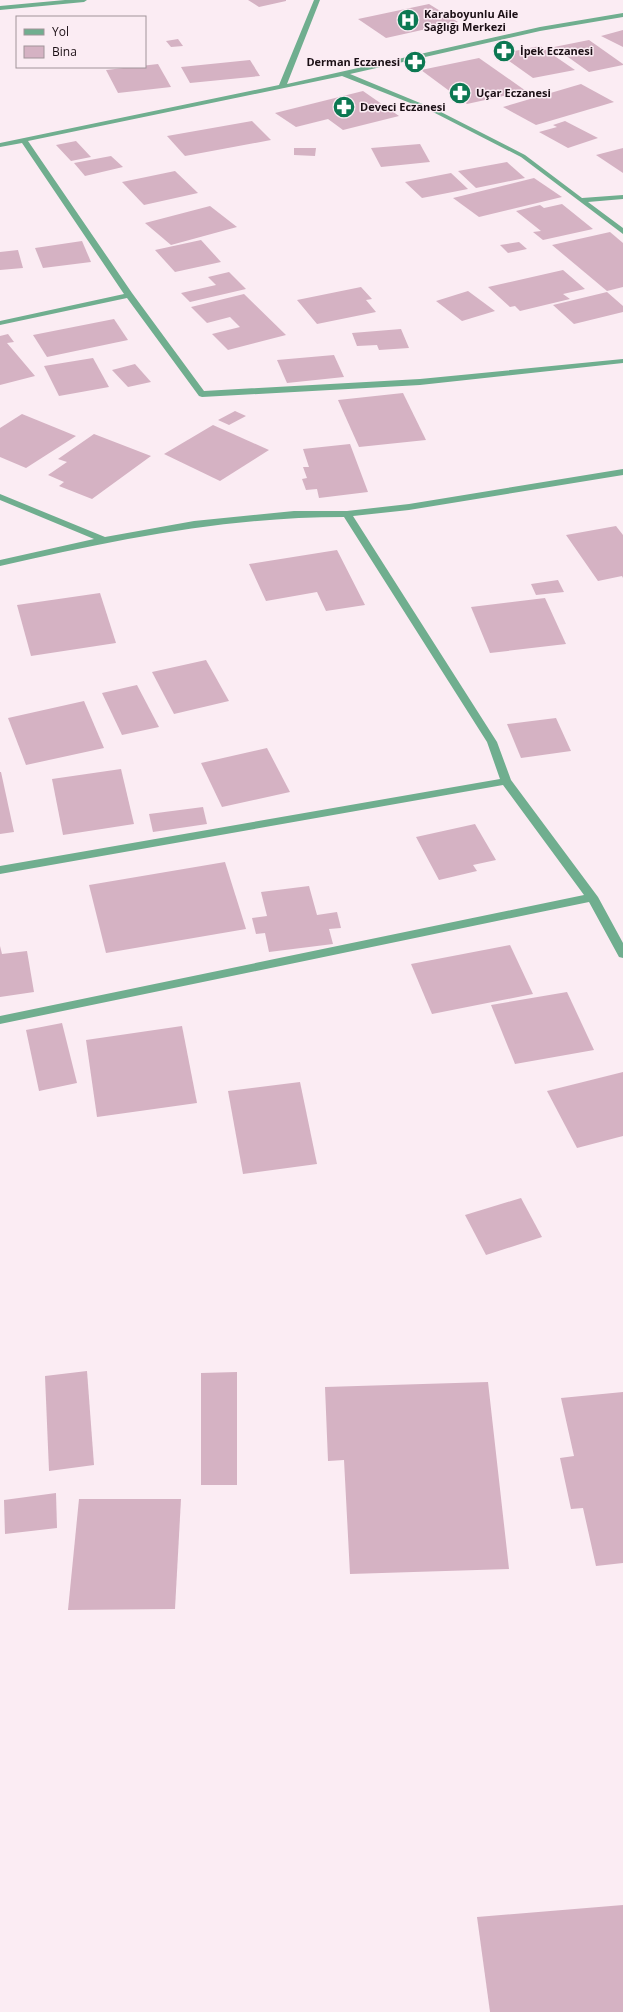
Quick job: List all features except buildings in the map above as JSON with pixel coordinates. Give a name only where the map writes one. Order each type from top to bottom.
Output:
[{"type":"street","points":[[0,8],[84,0]]},
{"type":"street","points":[[282,87],[317,0]]},
{"type":"street","points":[[0,145],[343,74],[540,29],[623,15]]},
{"type":"street","points":[[343,74],[435,111],[523,156],[623,232]]},
{"type":"street","points":[[24,141],[130,294],[202,394],[420,382],[623,361]]},
{"type":"street","points":[[580,200],[623,197]]},
{"type":"street","points":[[0,323],[130,294]]},
{"type":"street","points":[[0,563],[104,540],[194,524],[294,514],[347,514],[409,507],[623,472]]},
{"type":"street","points":[[0,497],[104,540]]},
{"type":"street","points":[[347,514],[492,742],[506,781],[592,897],[623,954]]},
{"type":"street","points":[[0,870],[506,781]]},
{"type":"street","points":[[0,1020],[592,897]]},
{"type":"place","name":"Karaboyunlu Aile Sağlığı Merkezi","points":[[408,20]]},
{"type":"place","name":"İpek Eczanesi","points":[[504,51]]},
{"type":"place","name":"Derman Eczanesi","points":[[415,62]]},
{"type":"place","name":"Uçar Eczanesi","points":[[460,93]]},
{"type":"place","name":"Deveci Eczanesi","points":[[344,107]]}]
